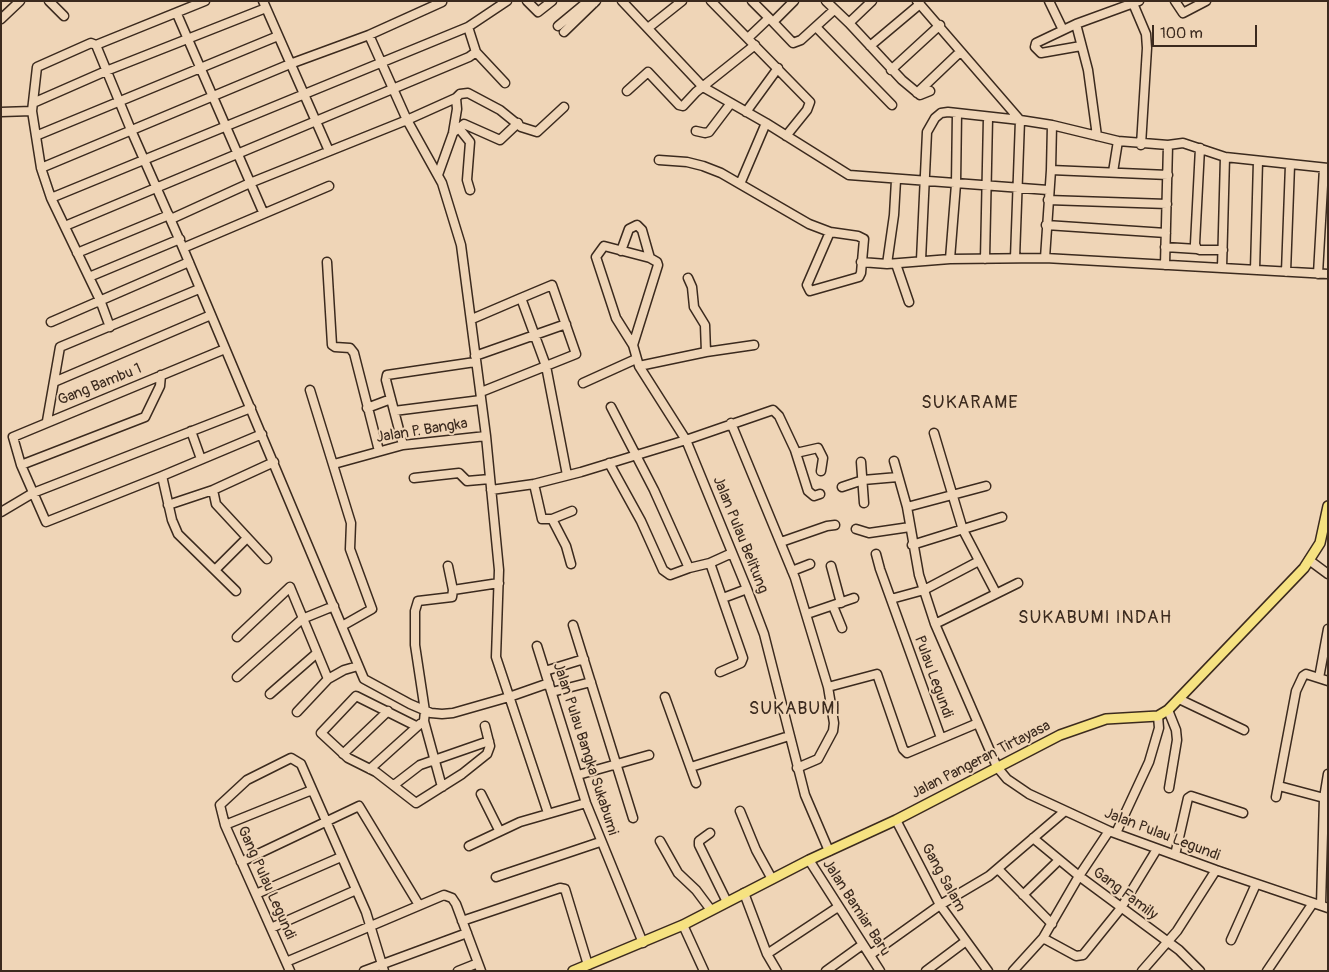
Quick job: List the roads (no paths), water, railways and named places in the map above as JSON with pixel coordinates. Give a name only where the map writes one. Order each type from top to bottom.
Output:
[{"type":"main road","name":"Jalan Pangeran Tirtayasa","points":[[573,971],[683,925],[809,860],[896,820],[996,767],[1087,724],[1106,719],[1158,716],[1168,710],[1285,589],[1309,560],[1320,542],[1328,508]]},
{"type":"street","points":[[1,19],[20,1]]},
{"type":"street","points":[[49,1],[64,16]]},
{"type":"street","points":[[110,327],[100,300],[51,198],[41,168],[33,107],[35,75],[40,64],[90,43],[96,45],[177,14],[205,1]]},
{"type":"street","points":[[51,198],[225,125],[383,63],[468,27],[507,1]]},
{"type":"street","points":[[527,1],[538,12],[552,1]]},
{"type":"street","points":[[648,28],[682,1]]},
{"type":"street","points":[[712,1],[810,102],[807,110],[786,136]]},
{"type":"street","points":[[752,1],[788,40],[795,44],[834,10]]},
{"type":"street","points":[[748,38],[794,1]]},
{"type":"street","points":[[826,1],[849,23],[891,70],[917,93],[924,94],[930,91]]},
{"type":"street","points":[[849,23],[872,1]]},
{"type":"street","points":[[1049,1],[1063,30]]},
{"type":"street","points":[[1175,1],[1183,13],[1206,1]]},
{"type":"street","points":[[41,168],[290,64],[369,35],[442,2]]},
{"type":"street","points":[[561,29],[587,2],[595,2]]},
{"type":"street","points":[[625,2],[702,87],[766,123],[849,175],[986,187],[1048,190]]},
{"type":"street","points":[[870,46],[919,2],[1020,120],[1015,258]]},
{"type":"street","points":[[1081,46],[1038,52],[1035,47],[1036,43],[1076,24],[1135,2],[1146,34],[1147,48],[1141,144]]},
{"type":"street","points":[[1,112],[33,107],[106,71],[188,40],[264,5],[329,151]]},
{"type":"street","points":[[177,14],[263,212]]},
{"type":"street","points":[[1076,24],[1088,70],[1097,136]]},
{"type":"street","points":[[891,70],[940,25]]},
{"type":"street","points":[[468,27],[476,52],[505,83]]},
{"type":"street","points":[[816,27],[892,105]]},
{"type":"street","points":[[369,35],[407,120],[438,175],[449,199],[461,246],[486,436],[499,583],[498,628],[495,649],[508,697],[548,813]]},
{"type":"street","points":[[38,135],[278,36]]},
{"type":"street","points":[[96,45],[143,159],[180,239],[199,289],[274,462],[364,679],[368,683],[431,713],[453,713],[508,697],[549,682]]},
{"type":"street","points":[[626,91],[648,72],[681,106],[755,45]]},
{"type":"street","points":[[65,226],[237,153],[394,90],[476,52]]},
{"type":"street","points":[[917,93],[960,52]]},
{"type":"street","points":[[746,112],[778,68]]},
{"type":"street","points":[[77,252],[170,217],[407,120],[456,98],[460,94],[468,93],[527,130],[539,132],[564,107]]},
{"type":"street","points":[[438,175],[458,128],[456,98]]},
{"type":"street","points":[[696,130],[705,133],[709,132],[731,104]]},
{"type":"street","points":[[457,109],[458,128],[470,142]]},
{"type":"street","points":[[921,260],[927,132],[935,118],[941,113],[957,113],[1052,125],[1118,141],[1168,145],[1183,143],[1225,157],[1326,168],[1318,274]]},
{"type":"street","points":[[950,259],[956,184],[957,113]]},
{"type":"street","points":[[985,259],[988,118]]},
{"type":"street","points":[[458,128],[475,130],[500,140],[518,123]]},
{"type":"street","points":[[740,184],[766,123]]},
{"type":"street","points":[[1045,258],[1052,125]]},
{"type":"street","points":[[470,190],[467,177],[470,142],[475,130]]},
{"type":"street","points":[[1113,172],[1118,141]]},
{"type":"street","points":[[1165,265],[1168,145]]},
{"type":"street","points":[[1197,249],[1195,244],[1200,148]]},
{"type":"street","points":[[1222,268],[1225,157]]},
{"type":"street","points":[[659,160],[687,162],[703,166],[740,184],[800,220],[830,232],[858,236],[864,239],[861,273],[856,278],[808,290],[807,286],[830,232]]},
{"type":"street","points":[[1255,270],[1258,160]]},
{"type":"street","points":[[1286,272],[1290,165]]},
{"type":"street","points":[[1051,170],[1168,175]]},
{"type":"street","points":[[887,264],[894,215],[896,180]]},
{"type":"street","points":[[183,248],[263,212],[329,186]]},
{"type":"street","points":[[1048,200],[1167,204]]},
{"type":"street","points":[[633,345],[658,265],[657,262],[650,258],[622,251],[629,230],[635,224],[642,230],[650,258]]},
{"type":"street","points":[[1046,225],[1166,233]]},
{"type":"street","points":[[89,277],[180,239]]},
{"type":"street","name":"Jalan Pulau Belitung","points":[[622,251],[604,246],[596,257],[616,318],[633,345],[638,363],[686,440],[747,589],[764,634],[805,795],[829,851]]},
{"type":"street","points":[[1165,247],[1223,250]]},
{"type":"street","points":[[861,262],[896,264],[921,260],[1045,258],[1328,274]]},
{"type":"street","points":[[51,322],[189,262]]},
{"type":"street","points":[[327,262],[332,345],[352,350],[378,451]]},
{"type":"street","points":[[896,264],[909,302]]},
{"type":"street","points":[[688,278],[692,286],[694,307],[705,324],[706,352]]},
{"type":"street","points":[[394,411],[481,396],[546,366],[575,355],[552,285],[472,319]]},
{"type":"street","points":[[47,421],[60,347],[199,289]]},
{"type":"street","points":[[522,298],[546,366],[567,475]]},
{"type":"street","points":[[54,382],[211,315]]},
{"type":"street","points":[[403,445],[386,380],[387,375],[475,359],[566,324]]},
{"type":"street","points":[[583,383],[638,363],[754,345]]},
{"type":"street","name":"Gang Bambu 1","points":[[21,465],[13,437],[47,421],[225,349]]},
{"type":"street","points":[[161,375],[160,386],[145,417],[21,465],[44,519],[48,522],[262,434]]},
{"type":"street","points":[[310,390],[351,523],[350,549],[372,609],[342,626]]},
{"type":"street","points":[[368,408],[391,399]]},
{"type":"street","points":[[611,407],[654,490],[689,568]]},
{"type":"street","points":[[1,512],[33,493],[251,408]]},
{"type":"street","points":[[491,490],[534,484],[567,475],[686,440],[772,410],[780,416],[796,453],[808,491],[814,496],[820,494]]},
{"type":"street","points":[[731,423],[792,571],[807,614],[828,687],[834,723],[833,731],[818,759],[797,768]]},
{"type":"street","points":[[190,431],[200,459]]},
{"type":"street","points":[[934,433],[951,496],[963,530],[996,593]]},
{"type":"street","name":"Jalan P. Bangka","points":[[334,464],[403,445],[486,436]]},
{"type":"street","points":[[796,453],[818,448],[823,458],[821,471]]},
{"type":"street","points":[[894,461],[907,507],[912,545],[935,624],[996,767]]},
{"type":"street","points":[[168,506],[213,490],[274,462]]},
{"type":"street","points":[[861,462],[864,503]]},
{"type":"street","points":[[609,463],[641,521],[663,570],[670,575],[732,553]]},
{"type":"street","points":[[414,478],[461,473],[467,482],[490,479]]},
{"type":"street","points":[[162,476],[168,506],[178,534],[236,591]]},
{"type":"street","points":[[842,487],[863,480],[898,477]]},
{"type":"street","points":[[534,484],[540,518],[552,519],[572,511]]},
{"type":"street","points":[[907,507],[986,486]]},
{"type":"street","points":[[213,490],[216,504],[267,559]]},
{"type":"street","points":[[912,545],[1002,517]]},
{"type":"street","points":[[552,519],[566,546],[571,564]]},
{"type":"street","points":[[781,542],[835,525]]},
{"type":"street","points":[[856,529],[872,532],[910,526]]},
{"type":"street","points":[[215,570],[247,538]]},
{"type":"street","name":"Pulau Legundi","points":[[876,554],[941,738],[978,723]]},
{"type":"street","points":[[1309,560],[1328,574]]},
{"type":"street","points":[[891,599],[924,590],[979,561]]},
{"type":"street","points":[[710,562],[743,658],[741,664],[720,672]]},
{"type":"street","points":[[792,571],[810,564]]},
{"type":"street","points":[[442,787],[424,721],[425,711],[415,645],[415,606],[418,601],[450,599],[453,590],[448,566]]},
{"type":"street","points":[[831,566],[841,603]]},
{"type":"street","points":[[453,590],[499,583]]},
{"type":"street","points":[[935,624],[1018,583]]},
{"type":"street","points":[[237,637],[288,587],[328,679]]},
{"type":"street","points":[[723,598],[747,589]]},
{"type":"street","points":[[807,614],[854,598]]},
{"type":"street","points":[[237,676],[302,619],[334,606]]},
{"type":"street","points":[[833,606],[842,628]]},
{"type":"street","points":[[574,625],[633,818]]},
{"type":"street","points":[[1319,678],[1328,629]]},
{"type":"street","name":"Jalan Pulau Bangka Sukabumi","points":[[537,646],[586,803],[600,842],[643,943]]},
{"type":"street","points":[[270,694],[317,653]]},
{"type":"street","points":[[545,671],[584,659]]},
{"type":"street","points":[[297,712],[328,679],[344,670],[358,666]]},
{"type":"street","points":[[828,687],[877,674],[904,751],[909,753],[941,738]]},
{"type":"street","points":[[1276,797],[1296,691],[1303,676],[1306,674],[1328,681]]},
{"type":"street","points":[[552,692],[591,682]]},
{"type":"street","points":[[416,726],[357,696],[353,697],[321,733],[343,754],[394,785],[416,803],[442,787],[487,754],[490,750],[485,726]]},
{"type":"street","points":[[665,697],[696,783]]},
{"type":"street","points":[[1179,699],[1244,730]]},
{"type":"street","points":[[1168,710],[1176,730],[1177,740],[1169,788]]},
{"type":"street","points":[[343,754],[388,711]]},
{"type":"street","points":[[1013,971],[1043,938],[1079,876],[1112,832],[1149,762],[1158,733],[1158,716]]},
{"type":"street","points":[[370,770],[416,726],[424,721]]},
{"type":"street","points":[[690,767],[789,736]]},
{"type":"street","points":[[394,785],[413,768],[489,741]]},
{"type":"street","points":[[578,775],[649,755]]},
{"type":"street","name":"Gang Pulau Legundi","points":[[290,971],[225,825],[220,805],[247,780],[291,758],[301,764],[312,790]]},
{"type":"street","name":"Jalan Pulau Legundi","points":[[996,767],[1016,787],[1112,832],[1175,856],[1321,905]]},
{"type":"street","points":[[1267,971],[1321,905],[1326,810],[1324,798],[1328,774]]},
{"type":"street","points":[[1279,786],[1324,798]]},
{"type":"street","points":[[225,825],[312,790],[356,890],[383,967]]},
{"type":"street","points":[[481,794],[499,830]]},
{"type":"street","points":[[1175,856],[1188,798],[1191,796],[1243,813]]},
{"type":"street","points":[[469,846],[499,830],[548,813],[586,803]]},
{"type":"street","points":[[241,862],[357,806],[361,807],[420,905]]},
{"type":"street","points":[[740,811],[756,850],[772,879]]},
{"type":"street","points":[[870,955],[940,905],[981,882],[1065,811]]},
{"type":"street","name":"Gang Salam","points":[[896,820],[940,905],[988,971]]},
{"type":"street","points":[[710,833],[701,839],[699,845],[727,902]]},
{"type":"street","name":"Gang Family","points":[[1034,838],[1079,876],[1168,942],[1200,971]]},
{"type":"street","points":[[660,841],[678,873],[696,890],[711,910]]},
{"type":"street","points":[[496,877],[600,842]]},
{"type":"street","points":[[1043,938],[1076,956],[1083,955],[1121,908],[1157,849]]},
{"type":"street","points":[[256,894],[341,856]]},
{"type":"street","name":"Jalan Bamiar Baru","points":[[809,860],[880,971]]},
{"type":"street","points":[[1023,894],[1059,860]]},
{"type":"street","points":[[998,869],[1052,924]]},
{"type":"street","points":[[1142,971],[1168,942],[1192,910],[1216,870]]},
{"type":"street","points":[[1231,940],[1256,884]]},
{"type":"street","points":[[462,921],[560,888],[565,890],[588,965]]},
{"type":"street","points":[[271,928],[356,890]]},
{"type":"street","points":[[744,893],[767,954],[777,971]]},
{"type":"street","points":[[286,962],[420,905],[448,896],[456,904],[479,967],[458,971]]},
{"type":"street","points":[[767,954],[838,907]]},
{"type":"street","points":[[683,925],[704,971]]},
{"type":"street","points":[[364,971],[383,967],[466,933]]},
{"type":"street","points":[[926,971],[966,941]]},
{"type":"street","points":[[826,971],[862,945]]},
{"type":"district","name":"SUKARAME","points":[[970,403]]},
{"type":"district","name":"SUKABUMI INDAH","points":[[1095,618]]},
{"type":"district","name":"SUKABUMI","points":[[795,709]]}]
